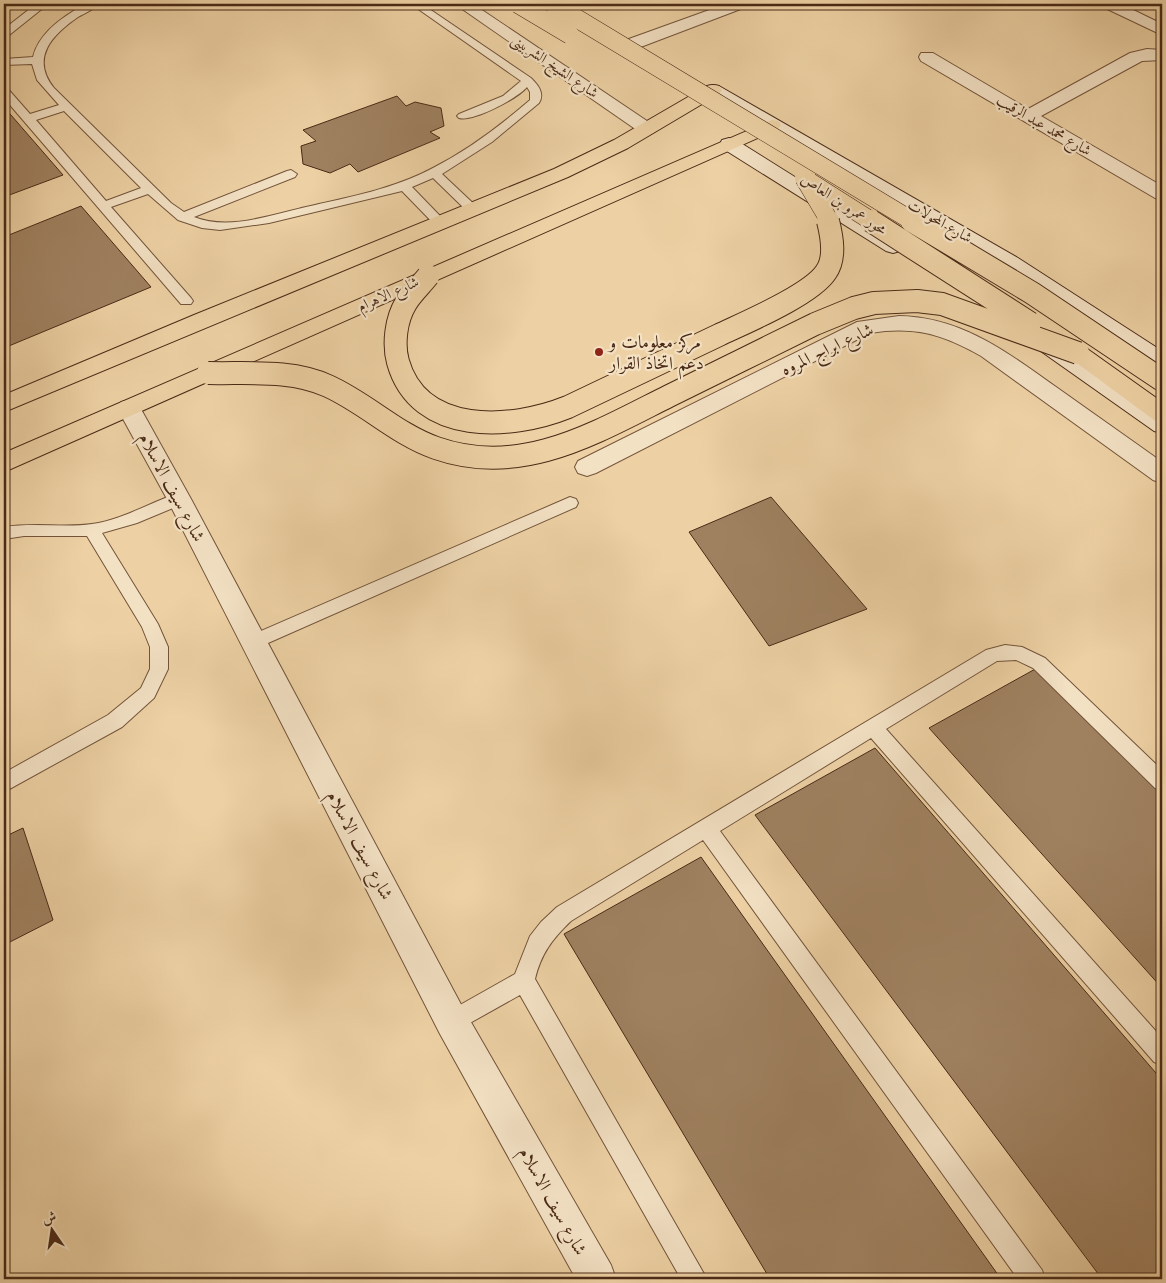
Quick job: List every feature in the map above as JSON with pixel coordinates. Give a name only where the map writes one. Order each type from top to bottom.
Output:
[{"type":"main road","points":[[518,4],[602,54]]},
{"type":"main road","name":"محور عمرو بن العاص","points":[[553,4],[1032,293],[1162,380]]},
{"type":"main road","points":[[4,404],[585,162],[713,90]]},
{"type":"main road","points":[[669,96],[703,116]]},
{"type":"main road","name":"شارع الاهرام","points":[[4,463],[428,276],[725,135],[772,125]]},
{"type":"main road","name":"محور عمرو بن العاص","points":[[725,135],[804,178],[1078,354],[1162,414]]},
{"type":"main road","points":[[428,276],[407,303],[401,316],[396,338],[395,350],[398,370],[408,389],[426,405],[454,417],[473,422],[516,422],[534,418],[568,407],[778,307],[815,283],[826,273],[831,262],[832,238],[826,215],[804,178]]},
{"type":"main road","points":[[208,373],[282,375],[307,379],[342,392],[378,418],[424,444],[463,457],[482,459],[512,457],[565,447],[824,320],[869,303],[922,300],[942,304],[1078,354]]},
{"type":"main road","points":[[1124,356],[1162,360]]},
{"type":"street","name":"شارع الشيخ الشربينى","points":[[463,4],[647,128]]},
{"type":"street","points":[[567,4],[713,90]]},
{"type":"street","points":[[632,44],[740,4]]},
{"type":"street","points":[[1109,4],[1162,30]]},
{"type":"street","points":[[1028,116],[1136,56],[1147,54],[1162,55]]},
{"type":"street","name":"شارع محمد عبد الرقيب","points":[[926,57],[1162,194]]},
{"type":"street","name":"شارع المحولات","points":[[713,90],[1011,263],[1162,360]]},
{"type":"street","points":[[725,135],[1006,317],[1162,425]]},
{"type":"street","name":"شارع ابراج المروه","points":[[587,467],[865,327],[890,322],[908,322],[945,328],[970,339],[1162,474]]},
{"type":"street","name":"شارع سيف الاسلام","points":[[129,408],[179,499],[452,1022],[597,1279]]},
{"type":"lane","points":[[5,29],[42,4]]},
{"type":"lane","points":[[93,4],[74,14],[56,28],[44,44],[38,60],[39,73],[50,90],[167,206],[182,217],[206,225],[230,226],[365,197],[404,186],[434,173],[462,157],[535,101],[537,94],[534,86],[416,4]]},
{"type":"lane","points":[[4,62],[38,60]]},
{"type":"lane","points":[[464,116],[512,95],[521,88],[526,80]]},
{"type":"lane","points":[[4,91],[186,301]]},
{"type":"lane","points":[[28,119],[67,106]]},
{"type":"lane","points":[[434,173],[472,209]]},
{"type":"lane","points":[[182,217],[291,174]]},
{"type":"lane","points":[[404,186],[439,222]]},
{"type":"lane","points":[[103,206],[149,189]]},
{"type":"lane","points":[[4,533],[24,530],[92,530],[131,519],[179,499]]},
{"type":"lane","points":[[253,642],[570,503]]},
{"type":"lane","points":[[4,783],[115,721],[148,693],[159,669],[159,646],[149,624],[92,530]]},
{"type":"lane","points":[[452,1022],[524,980],[531,954],[545,931],[564,914],[992,655],[1007,651],[1024,653],[1039,663],[1162,782]]},
{"type":"lane","points":[[873,727],[1162,1054]]},
{"type":"lane","points":[[706,828],[1033,1279]]},
{"type":"lane","points":[[524,980],[695,1279]]},
{"type":"building","points":[[397,96],[406,106],[415,102],[441,108],[444,126],[430,132],[440,138],[358,172],[350,164],[330,173],[303,164],[301,146],[316,141],[303,130]]},
{"type":"building","points":[[4,107],[63,175],[4,197]]},
{"type":"building","points":[[81,206],[151,287],[4,348],[4,237]]},
{"type":"building","points":[[771,497],[867,609],[769,646],[689,532]]},
{"type":"building","points":[[1037,668],[1162,791],[1162,988],[929,728]]},
{"type":"building","points":[[875,748],[1162,1080],[1162,1279],[1102,1279],[755,815]]},
{"type":"building","points":[[23,828],[53,920],[4,945],[4,837]]},
{"type":"building","points":[[701,857],[1001,1279],[770,1279],[564,934]]},
{"type":"place","name":"مركز معلومات و دعم اتخاذ القرار","points":[[599,352]]}]
